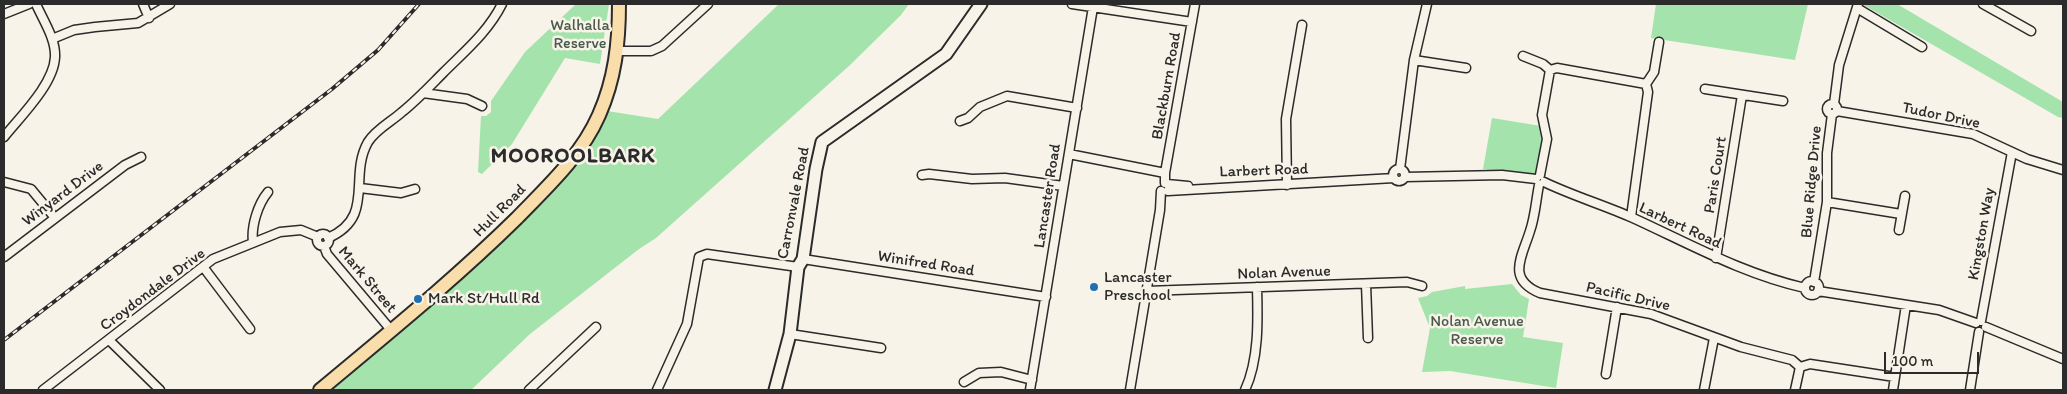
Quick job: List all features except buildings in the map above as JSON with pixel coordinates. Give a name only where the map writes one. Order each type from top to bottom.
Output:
[{"type":"main road","name":"Hull Road","points":[[320,390],[467,267],[570,162],[599,115],[611,83],[617,51],[619,4]]},
{"type":"street","points":[[4,14],[29,4]]},
{"type":"street","points":[[4,137],[49,78],[56,56],[52,39],[36,4]]},
{"type":"street","points":[[143,4],[149,18]]},
{"type":"street","points":[[52,39],[74,30],[129,24],[149,18],[170,4]]},
{"type":"street","points":[[328,238],[322,234],[318,237],[318,243],[324,246],[328,243],[328,238],[353,219],[360,188],[363,155],[369,141],[423,93],[488,28],[502,4]]},
{"type":"street","points":[[617,51],[651,51],[662,46],[708,4]]},
{"type":"street","name":"Carronvale Road","points":[[775,390],[790,334],[800,263],[822,142],[946,54],[981,4]]},
{"type":"street","points":[[1072,4],[1192,22]]},
{"type":"street","name":"Blackburn Road","points":[[1130,390],[1165,173],[1195,4]]},
{"type":"street","points":[[1400,169],[1414,60],[1427,4]]},
{"type":"street","points":[[1983,4],[2031,31]]},
{"type":"street","points":[[1858,6],[1922,47]]},
{"type":"street","name":"Blue Ridge Drive","points":[[1814,282],[1827,202],[1827,152],[1839,65],[1858,6]]},
{"type":"street","name":"Lancaster Road","points":[[1030,390],[1093,7]]},
{"type":"street","points":[[1287,185],[1286,119],[1302,26]]},
{"type":"street","points":[[1631,218],[1648,92],[1646,84],[1654,72],[1659,42]]},
{"type":"street","points":[[1522,56],[1543,64],[1550,70]]},
{"type":"street","points":[[1414,60],[1466,68]]},
{"type":"street","points":[[1550,70],[1557,68],[1646,84]]},
{"type":"street","points":[[1540,180],[1547,139],[1547,131],[1542,115],[1550,70]]},
{"type":"street","points":[[1705,89],[1783,102]]},
{"type":"street","points":[[423,93],[467,99],[482,106]]},
{"type":"street","name":"Paris Court","points":[[1716,258],[1742,95]]},
{"type":"street","points":[[960,121],[968,118],[980,107],[1007,96],[1076,108]]},
{"type":"street","name":"Tudor Drive","points":[[1834,110],[1973,134],[2043,166],[2063,170]]},
{"type":"street","name":"Kingston Way","points":[[1970,390],[2012,152]]},
{"type":"street","points":[[1069,154],[1165,173]]},
{"type":"street","name":"Winyard Drive","points":[[4,257],[125,165],[141,157]]},
{"type":"street","points":[[1400,169],[1404,172],[1405,177],[1400,181],[1394,178],[1394,172],[1400,169]]},
{"type":"street","points":[[922,175],[929,174],[972,179],[1005,178],[1063,186]]},
{"type":"street","name":"Larbert Road","points":[[1405,177],[1502,175],[1540,180],[1631,218],[1716,258],[1769,280],[1805,288]]},
{"type":"street","name":"Larbert Road","points":[[1164,187],[1196,188],[1287,185],[1394,178]]},
{"type":"street","name":"Pacific Drive","points":[[1540,180],[1530,231],[1521,252],[1519,268],[1522,280],[1529,289],[1540,293],[1651,314],[1714,338],[1792,360],[1800,367]]},
{"type":"street","points":[[4,182],[31,189],[55,218]]},
{"type":"street","points":[[360,188],[401,192],[415,189]]},
{"type":"street","points":[[253,242],[252,234],[261,201],[268,192]]},
{"type":"street","points":[[1899,230],[1904,196]]},
{"type":"street","points":[[1827,202],[1902,214]]},
{"type":"street","name":"Croydondale Drive","points":[[43,390],[204,268],[213,259],[253,242],[293,230],[318,237]]},
{"type":"street","name":"Mark Street","points":[[324,246],[327,254],[391,330]]},
{"type":"street","name":"Winifred Road","points":[[657,390],[687,324],[699,256],[707,254],[800,263],[1046,297]]},
{"type":"street","points":[[204,268],[250,329]]},
{"type":"street","name":"Nolan Avenue","points":[[1146,291],[1407,282],[1422,286]]},
{"type":"street","points":[[1818,291],[1818,285],[1814,282],[1808,282],[1805,288],[1810,295],[1818,291],[1940,310],[2063,359]]},
{"type":"street","points":[[1366,284],[1368,338]]},
{"type":"street","points":[[1245,390],[1252,370],[1257,330],[1257,287]]},
{"type":"street","points":[[1893,390],[1906,305]]},
{"type":"street","points":[[1606,374],[1617,308]]},
{"type":"street","points":[[529,390],[596,327]]},
{"type":"street","points":[[790,334],[881,348]]},
{"type":"street","points":[[1704,390],[1714,338]]},
{"type":"street","points":[[109,340],[160,390]]},
{"type":"street","points":[[1795,390],[1800,367],[1810,364],[1895,377]]},
{"type":"street","points":[[964,382],[978,373],[1001,372],[1032,380]]},
{"type":"green space","name":"Walhalla Reserve","points":[[576,4],[609,4],[600,64],[565,58],[512,144],[482,174],[478,172],[481,116],[486,116],[491,112],[491,101],[525,52]]},
{"type":"green space","points":[[779,4],[909,4],[901,15],[849,66],[656,238],[639,249],[530,334],[471,390],[330,390],[515,226],[551,191],[583,154],[607,111],[658,119]]},
{"type":"green space","points":[[1656,4],[1808,4],[1795,60],[1651,38]]},
{"type":"green space","points":[[1862,4],[1897,4],[2063,102],[2063,118],[2058,117]]},
{"type":"green space","points":[[1492,118],[1541,126],[1543,145],[1541,159],[1537,172],[1533,176],[1483,169]]},
{"type":"green space","name":"Nolan Avenue Reserve","points":[[1512,284],[1521,295],[1529,299],[1523,337],[1563,343],[1556,388],[1450,371],[1422,372],[1430,328],[1418,298],[1427,296],[1432,292],[1465,286],[1465,289]]},
{"type":"railway","points":[[4,340],[332,89],[378,50],[419,4]]},
{"type":"place","name":"Lancaster Preschool","points":[[1094,287]]},
{"type":"place","name":"Mark St/Hull Rd","points":[[418,299]]},
{"type":"district","name":"MOOROOLBARK","points":[[573,157]]}]
